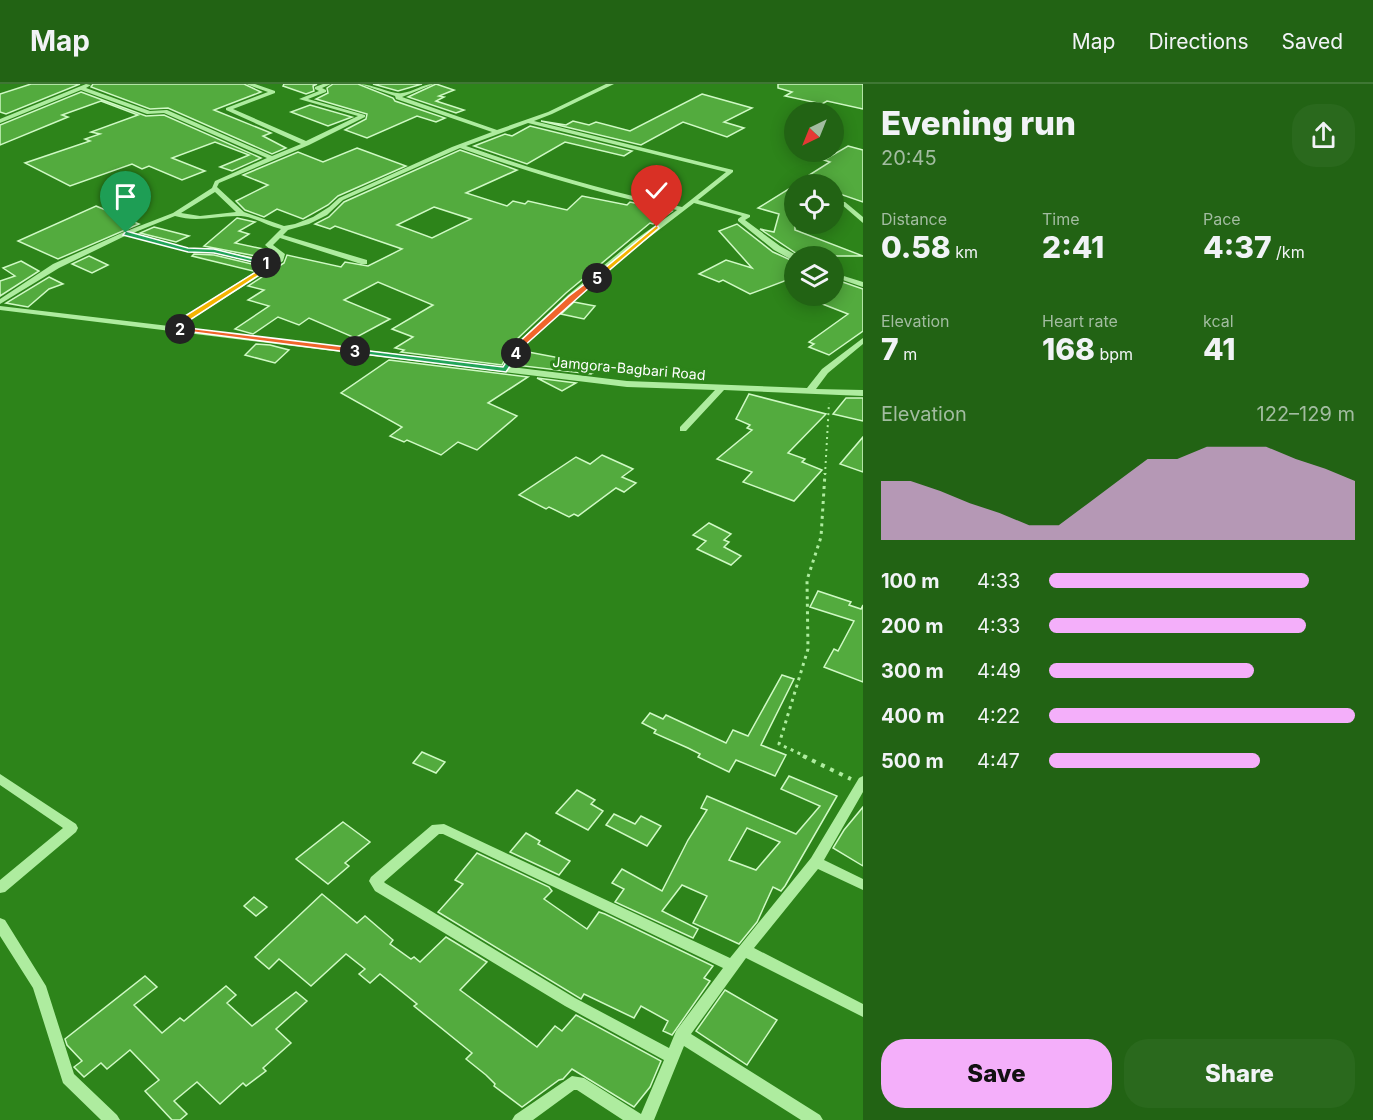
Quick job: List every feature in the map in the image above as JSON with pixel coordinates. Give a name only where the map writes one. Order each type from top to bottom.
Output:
[{"type":"street","points":[[0,121],[91,84]]},
{"type":"street","points":[[249,84],[273,92],[228,109],[307,144]]},
{"type":"street","points":[[1,307],[56,266],[126,233],[176,214],[215,189],[216,183],[307,144],[363,116],[302,99],[324,91],[316,88],[328,84]]},
{"type":"street","points":[[363,84],[497,132]]},
{"type":"street","points":[[398,98],[431,84]]},
{"type":"street","points":[[172,328],[280,260],[281,255],[269,245],[286,228],[329,211],[341,199],[460,146],[528,121],[611,84]]},
{"type":"street","points":[[82,87],[149,113],[165,111],[272,158]]},
{"type":"street","points":[[506,369],[520,345],[571,297],[635,244],[731,171],[528,121]]},
{"type":"street","points":[[460,146],[563,182],[620,198],[684,209]]},
{"type":"street","points":[[215,189],[242,214]]},
{"type":"street","points":[[693,201],[748,216],[740,220],[784,252]]},
{"type":"street","points":[[844,204],[863,220]]},
{"type":"street","points":[[176,214],[190,220],[242,214],[286,228]]},
{"type":"street","points":[[126,233],[188,250],[214,251],[273,264]]},
{"type":"street","points":[[279,236],[364,262]]},
{"type":"street","points":[[844,278],[863,285]]},
{"type":"street","name":"Jamgora-Bagbari Road","points":[[1,307],[627,384],[863,393]]},
{"type":"street","points":[[808,392],[825,371],[863,339]]},
{"type":"street","points":[[683,429],[721,389]]},
{"type":"street","points":[[0,779],[72,828],[0,888]]},
{"type":"street","points":[[646,1120],[681,1036],[744,950],[816,862],[862,782]]},
{"type":"street","points":[[672,1057],[570,1002],[380,887],[376,881],[436,829],[444,829],[732,966]]},
{"type":"street","points":[[816,862],[863,885]]},
{"type":"street","points":[[0,924],[39,986],[68,1078],[112,1120]]},
{"type":"street","points":[[744,950],[863,1011]]},
{"type":"street","points":[[681,1036],[815,1120]]},
{"type":"street","points":[[520,1120],[572,1083],[579,1083],[636,1120]]},
{"type":"path","points":[[830,392],[820,537],[807,580],[808,649],[779,744],[862,782]]},
{"type":"building","points":[[31,84],[80,84],[6,114],[0,112],[0,94]]},
{"type":"building","points":[[93,84],[244,84],[261,92],[214,110],[271,133],[263,136],[286,148],[272,154],[168,108],[150,109],[91,87]]},
{"type":"building","points":[[284,84],[317,84],[313,86],[314,91],[306,94],[283,86]]},
{"type":"building","points":[[333,84],[358,84],[393,98],[395,101],[445,118],[436,122],[417,116],[367,138],[345,130],[366,119],[367,114],[316,99],[328,93],[327,88]]},
{"type":"building","points":[[373,84],[422,84],[398,91]]},
{"type":"building","points":[[436,84],[454,90],[439,96],[444,97],[436,101],[464,110],[456,113],[408,97]]},
{"type":"building","points":[[778,84],[863,84],[863,109],[844,105],[844,102],[813,102],[785,96],[792,92],[778,88]]},
{"type":"building","points":[[81,92],[146,116],[164,115],[261,158],[232,171],[220,167],[249,155],[215,142],[172,158],[205,171],[182,180],[149,166],[142,169],[132,164],[70,186],[25,163],[90,141],[85,139],[100,134],[91,132],[138,115],[101,101],[62,115],[68,117],[0,145],[0,125]]},
{"type":"building","points":[[702,94],[752,108],[724,122],[744,128],[727,137],[683,122],[641,145],[541,121],[566,125],[573,121],[589,125],[596,122],[630,131]]},
{"type":"building","points":[[310,105],[352,117],[328,126],[291,112]]},
{"type":"building","points":[[530,126],[632,151],[624,156],[565,142],[527,164],[474,146],[505,134],[512,136]]},
{"type":"building","points":[[848,146],[863,150],[863,202],[844,195],[844,174],[811,174],[830,162],[844,162],[844,148]]},
{"type":"building","points":[[357,148],[406,166],[338,196],[328,205],[303,219],[277,209],[264,217],[245,210],[236,201],[268,185],[243,175],[298,152],[323,162]]},
{"type":"building","points":[[460,150],[517,170],[466,193],[507,206],[513,201],[525,204],[528,201],[567,210],[582,196],[627,205],[630,202],[672,211],[653,224],[650,223],[566,293],[515,341],[502,365],[401,352],[404,350],[395,348],[413,337],[392,329],[433,305],[378,282],[344,300],[390,319],[355,338],[309,318],[299,325],[278,317],[253,334],[235,329],[269,306],[248,300],[264,290],[248,286],[284,263],[287,255],[341,267],[345,262],[368,266],[402,249],[335,226],[330,229],[315,224],[329,217],[344,202]],"holes":[[[434,207],[471,219],[432,238],[397,225]]]},
{"type":"building","points":[[784,192],[784,234],[805,234],[837,246],[785,246],[760,229],[774,232],[779,214],[758,208]]},
{"type":"building","points":[[96,206],[139,224],[58,259],[18,241]]},
{"type":"building","points":[[237,218],[255,222],[239,231],[249,234],[235,243],[268,250],[275,257],[271,259],[204,246]]},
{"type":"building","points":[[737,224],[773,252],[784,257],[784,281],[750,294],[723,280],[719,282],[699,274],[726,260],[752,268],[719,231]]},
{"type":"building","points":[[154,227],[189,236],[176,242],[140,233]]},
{"type":"building","points":[[844,249],[863,256],[844,256]]},
{"type":"building","points":[[194,254],[214,255],[260,266],[253,271],[192,256]]},
{"type":"building","points":[[89,256],[108,265],[92,273],[72,264]]},
{"type":"building","points":[[21,261],[39,271],[0,296],[0,281],[15,276],[3,268]]},
{"type":"building","points":[[49,277],[63,284],[49,289],[28,307],[6,303]]},
{"type":"building","points":[[844,282],[863,289],[863,331],[829,355],[809,347],[814,344],[809,342],[848,314],[828,306],[844,306]]},
{"type":"building","points":[[574,302],[595,306],[584,319],[561,314]]},
{"type":"building","points":[[256,344],[289,350],[275,363],[245,355]]},
{"type":"building","points":[[523,351],[581,362],[577,370],[596,371],[591,374],[515,365]]},
{"type":"building","points":[[389,360],[528,377],[488,403],[517,416],[477,450],[458,442],[441,455],[407,440],[404,442],[390,436],[402,427],[341,393]]},
{"type":"building","points":[[537,378],[576,383],[562,391]]},
{"type":"building","points":[[749,394],[826,414],[788,453],[805,459],[802,462],[822,470],[794,501],[743,482],[752,472],[717,459],[752,430],[747,428],[750,425],[736,419]]},
{"type":"building","points":[[846,398],[863,398],[863,421],[833,414]]},
{"type":"building","points":[[863,437],[863,472],[840,464]]},
{"type":"building","points":[[602,455],[633,469],[622,477],[636,483],[624,492],[616,488],[578,516],[574,514],[569,517],[549,507],[546,509],[519,495],[576,457],[590,464]]},
{"type":"building","points":[[709,523],[731,534],[724,540],[729,542],[724,547],[741,556],[731,565],[697,549],[706,541],[693,535]]},
{"type":"building","points":[[818,591],[851,602],[849,605],[861,609],[863,605],[863,682],[824,667],[834,649],[838,651],[854,621],[810,607]]},
{"type":"building","points":[[782,675],[794,679],[761,745],[786,755],[775,776],[736,760],[729,772],[698,757],[700,754],[654,733],[656,730],[642,723],[650,713],[663,719],[666,715],[726,743],[733,730],[748,736]]},
{"type":"building","points":[[422,752],[445,762],[436,773],[413,763]]},
{"type":"building","points":[[789,776],[837,796],[785,886],[781,891],[773,887],[757,922],[739,944],[693,923],[707,896],[682,885],[662,911],[698,929],[693,938],[615,902],[624,889],[612,883],[622,869],[662,891],[688,840],[707,810],[701,808],[707,796],[796,834],[820,806],[781,789]],"holes":[[[747,828],[780,842],[756,870],[729,860]]]},
{"type":"building","points":[[577,790],[595,800],[591,804],[603,811],[588,830],[556,813]]},
{"type":"building","points":[[863,807],[863,866],[833,848]]},
{"type":"building","points":[[614,814],[635,824],[641,816],[661,826],[647,846],[606,825]]},
{"type":"building","points":[[343,822],[370,842],[345,863],[349,866],[328,884],[296,859]]},
{"type":"building","points":[[526,833],[540,841],[538,844],[570,861],[559,875],[510,852]]},
{"type":"building","points":[[477,853],[549,887],[552,891],[544,899],[587,929],[599,912],[713,966],[704,978],[710,981],[672,1035],[663,1031],[668,1021],[641,1006],[634,1018],[584,994],[581,999],[438,912],[463,884],[455,880]]},
{"type":"building","points":[[322,894],[357,923],[365,916],[393,940],[390,944],[411,959],[414,957],[420,962],[446,937],[487,962],[460,990],[537,1047],[555,1026],[562,1031],[576,1015],[661,1061],[650,1087],[634,1107],[572,1069],[563,1079],[522,1107],[494,1086],[495,1084],[486,1075],[466,1059],[472,1053],[414,1006],[417,1004],[380,974],[370,983],[359,974],[365,969],[346,954],[311,986],[279,959],[269,969],[255,957]]},
{"type":"building","points":[[254,897],[267,907],[256,916],[244,906]]},
{"type":"building","points":[[145,976],[157,987],[134,1005],[162,1033],[180,1018],[184,1021],[226,986],[236,995],[227,1003],[252,1026],[296,992],[307,1001],[276,1029],[291,1043],[263,1068],[266,1071],[246,1086],[243,1083],[220,1104],[197,1082],[174,1101],[187,1114],[180,1120],[172,1120],[145,1091],[159,1080],[130,1050],[107,1069],[101,1063],[84,1077],[74,1067],[82,1061],[67,1045],[65,1039]]},
{"type":"building","points":[[725,990],[777,1020],[747,1065],[696,1031]]},
{"type":"route","points":[[126,233],[188,250],[214,251],[273,264],[198,309],[172,328],[506,369],[520,345],[571,297],[657,227]]}]
